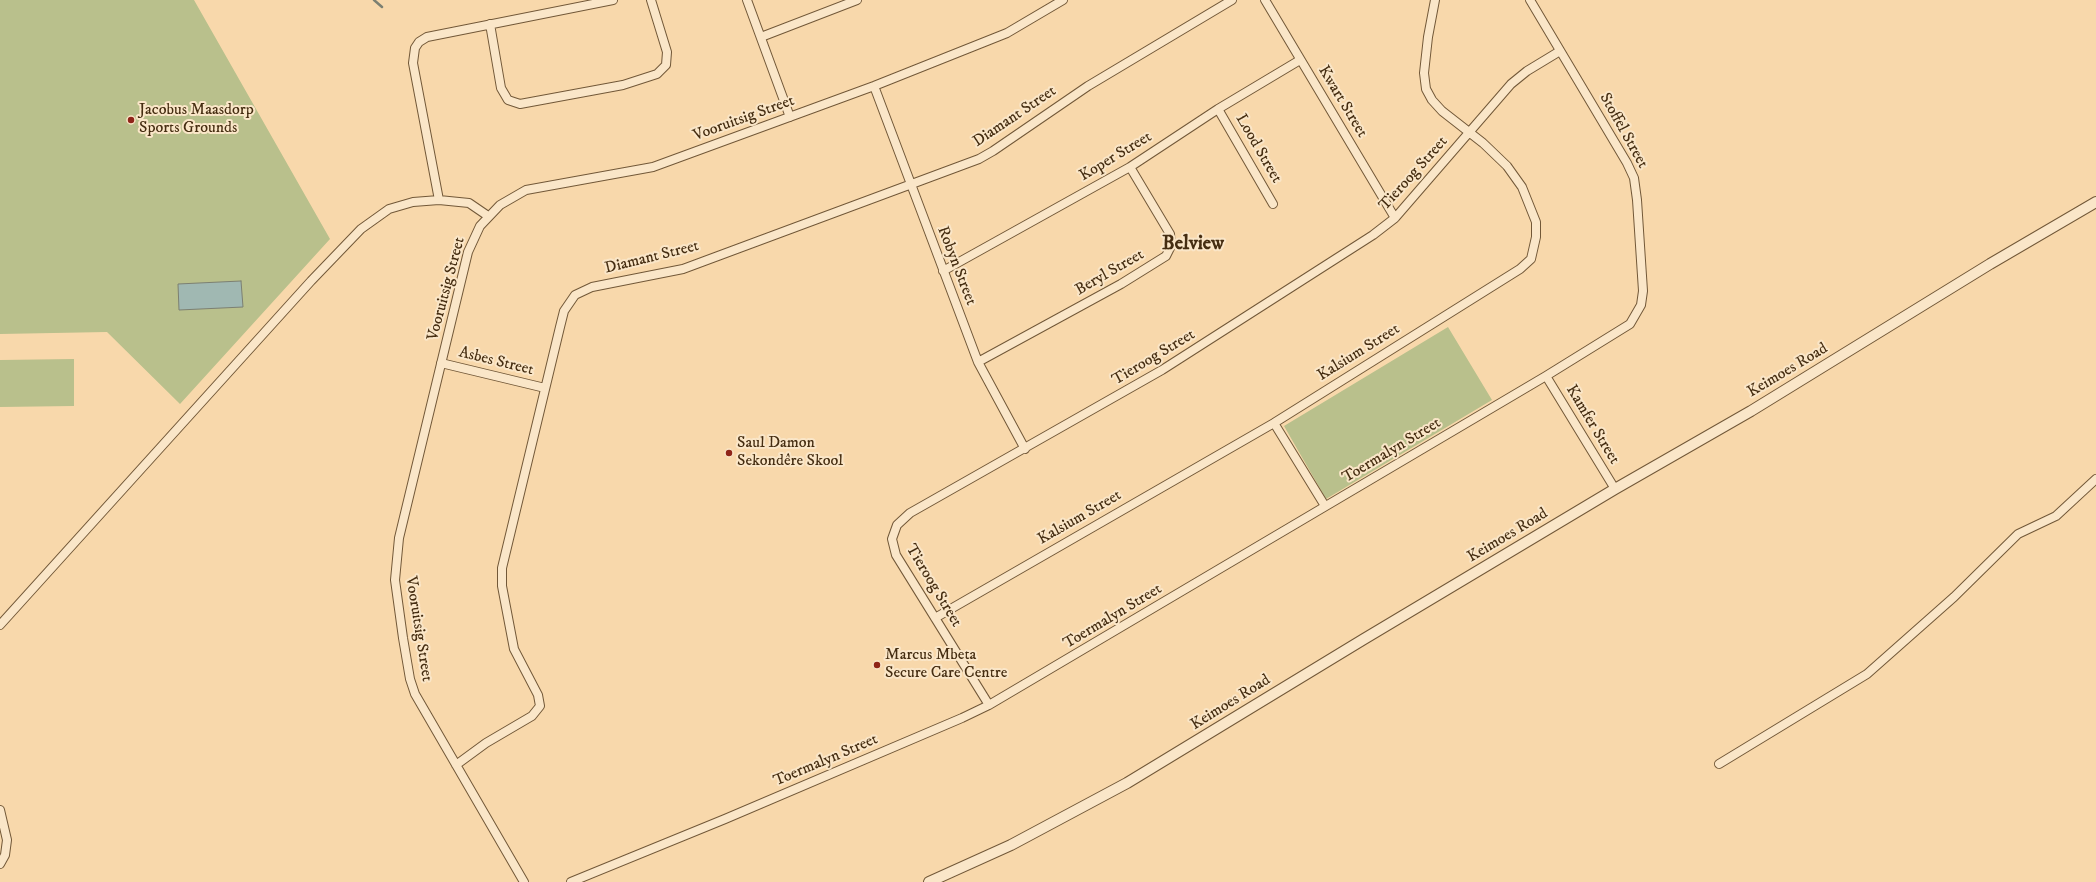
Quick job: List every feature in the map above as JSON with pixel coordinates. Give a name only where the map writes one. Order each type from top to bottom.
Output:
[{"type":"street","points":[[439,200],[413,63],[415,48],[419,42],[427,37],[603,4],[613,0]]},
{"type":"street","points":[[490,24],[501,88],[508,100],[520,104],[623,85],[657,74],[666,65],[667,52],[650,0]]},
{"type":"street","points":[[747,0],[790,117]]},
{"type":"street","points":[[761,37],[838,3],[857,0]]},
{"type":"street","name":"Vooruitsig Street","points":[[524,882],[519,876],[418,701],[412,687],[402,638],[395,580],[399,538],[441,363],[468,252],[480,226],[488,216],[506,200],[526,190],[647,169],[874,86],[1007,33],[1063,0]]},
{"type":"street","name":"Diamant Street","points":[[456,765],[486,743],[532,716],[540,706],[538,695],[514,649],[508,625],[502,574],[505,552],[564,311],[570,300],[578,292],[592,287],[683,269],[965,165],[994,151],[1075,94],[1232,0]]},
{"type":"street","name":"Kwart Street","points":[[1265,0],[1395,218]]},
{"type":"street","name":"Kalsium Street","points":[[935,618],[1274,423],[1520,269],[1531,259],[1536,237],[1536,222],[1522,187],[1507,166],[1469,132],[1442,111],[1432,100],[1426,89],[1424,73],[1428,38],[1435,0]]},
{"type":"street","name":"Stoffel Street","points":[[1530,0],[1627,162],[1634,178],[1637,200],[1643,291],[1642,300],[1637,314]]},
{"type":"street","name":"Tieroog Street","points":[[989,705],[894,550],[892,538],[894,528],[910,513],[1025,449],[1209,342],[1373,236],[1395,218],[1511,84],[1527,71],[1560,51]]},
{"type":"street","name":"Koper Street","points":[[943,271],[1130,167],[1218,109],[1300,60]]},
{"type":"street","name":"Robyn Street","points":[[874,86],[978,362],[1025,449]]},
{"type":"street","name":"Lood Street","points":[[1218,109],[1273,204]]},
{"type":"street","name":"Beryl Street","points":[[978,362],[1121,284],[1166,256],[1171,246],[1170,234],[1130,167]]},
{"type":"street","points":[[0,625],[311,281],[361,229],[383,212],[396,206],[439,200],[469,203],[488,216]]},
{"type":"street","name":"Keimoes Road","points":[[929,882],[1028,836],[1127,784],[1615,488],[1758,407],[1990,264],[2096,202]]},
{"type":"street","name":"Toermalyn Street","points":[[571,882],[725,819],[962,718],[989,705],[1624,329],[1637,314]]},
{"type":"street","name":"Asbes Street","points":[[441,363],[545,388]]},
{"type":"street","name":"Kamfer Street","points":[[1546,376],[1615,488]]},
{"type":"street","points":[[1274,423],[1325,506]]},
{"type":"street","points":[[1719,764],[1868,674],[1954,597],[2018,534],[2056,516],[2096,479]]},
{"type":"street","points":[[0,810],[7,840],[5,855],[0,864]]},
{"type":"green space","name":"Jacobus Maasdorp Sports Grounds","points":[[0,0],[194,0],[330,239],[180,404],[107,332],[0,334]]},
{"type":"green space","points":[[1448,327],[1492,400],[1326,499],[1284,426]]},
{"type":"green space","points":[[74,359],[74,406],[0,407],[0,360]]},
{"type":"water","points":[[241,281],[243,307],[179,310],[178,284]]},
{"type":"waterway","points":[[374,0],[382,7]]},
{"type":"place","name":"Jacobus Maasdorp Sports Grounds","points":[[131,120]]},
{"type":"place","name":"Saul Damon Sekondêre Skool","points":[[729,453]]},
{"type":"place","name":"Marcus Mbeta Secure Care Centre","points":[[877,665]]},
{"type":"district","name":"Belview","points":[[1193,245]]}]
